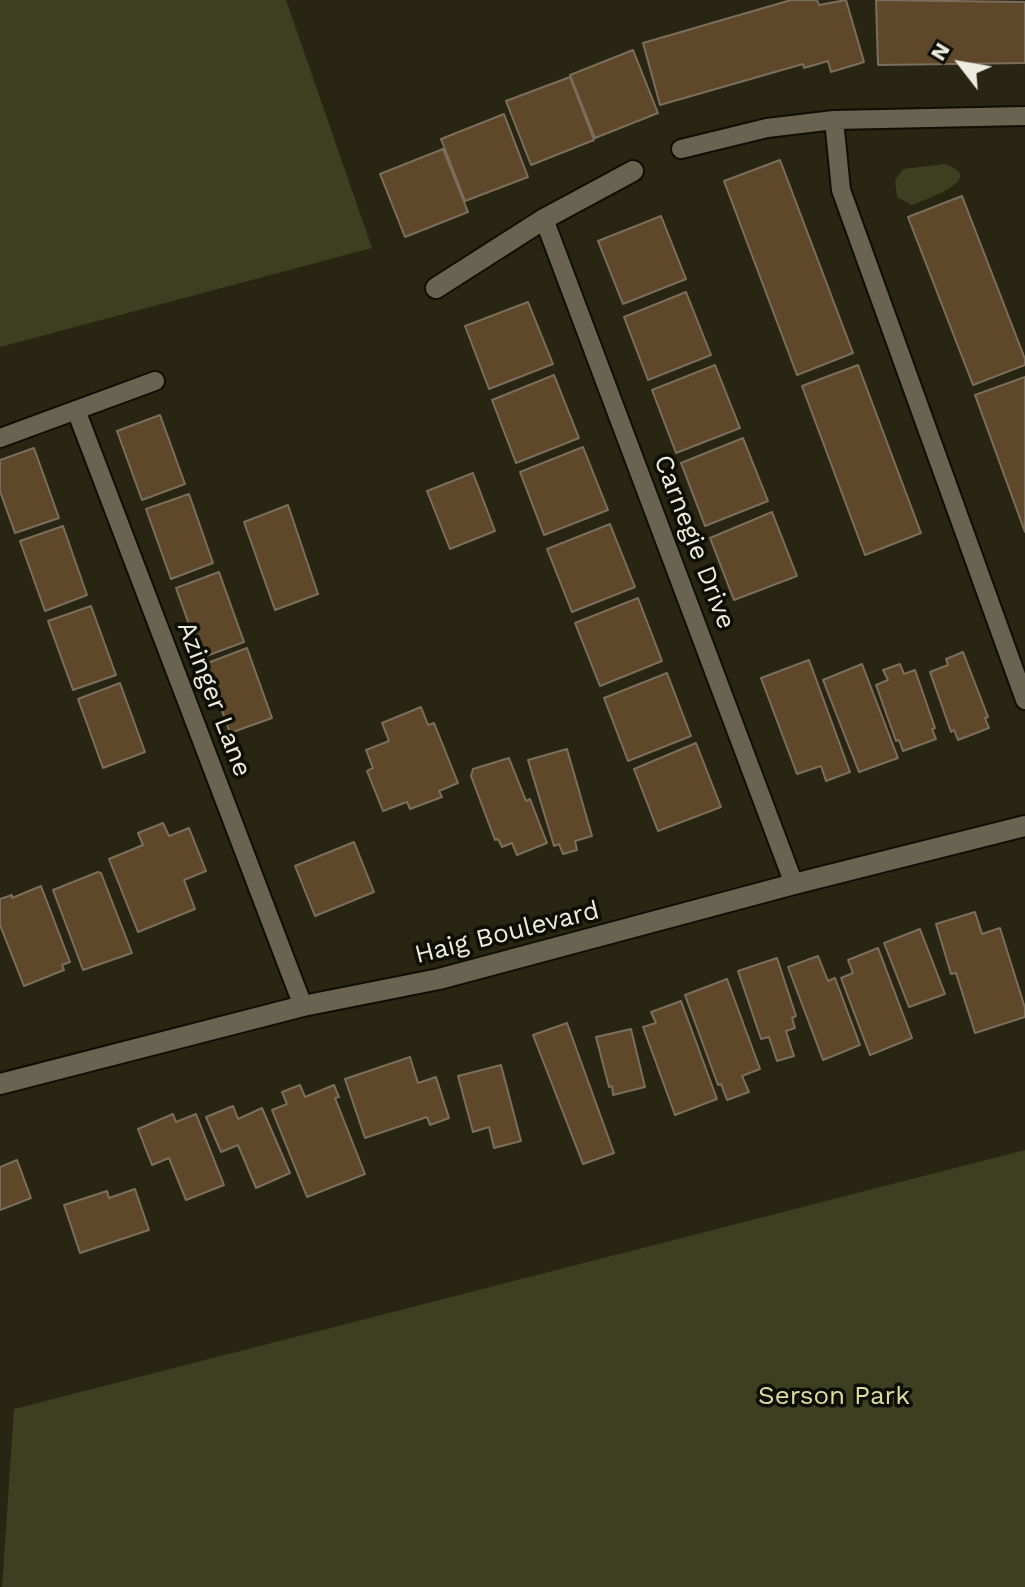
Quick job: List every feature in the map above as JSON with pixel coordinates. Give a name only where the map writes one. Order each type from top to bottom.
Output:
[{"type":"street","points":[[436,288],[544,219],[633,171]]},
{"type":"street","name":"Haig Boulevard","points":[[0,1084],[303,1006],[439,979],[1025,826]]},
{"type":"lane","points":[[681,149],[767,128],[834,120],[1025,116]]},
{"type":"lane","points":[[834,120],[841,190],[1025,700]]},
{"type":"lane","name":"Carnegie Drive","points":[[544,219],[794,884]]},
{"type":"lane","points":[[0,438],[155,381]]},
{"type":"lane","name":"Azinger Lane","points":[[76,410],[303,1006]]},
{"type":"green space","points":[[0,0],[286,0],[372,248],[0,347]]},
{"type":"green space","points":[[945,164],[957,170],[960,176],[950,188],[912,205],[897,197],[895,180],[903,169]]},
{"type":"green space","name":"Serson Park","points":[[1025,1150],[1025,1587],[2,1587],[14,1409]]},
{"type":"building","points":[[791,0],[817,0],[819,5],[846,0],[864,62],[831,72],[828,61],[804,68],[803,64],[660,105],[643,43]]},
{"type":"building","points":[[876,0],[1025,2],[1025,63],[878,65]]},
{"type":"building","points":[[633,50],[658,113],[595,138],[570,75]]},
{"type":"building","points":[[570,77],[594,140],[531,165],[506,101]]},
{"type":"building","points":[[504,114],[528,177],[465,201],[441,139]]},
{"type":"building","points":[[443,149],[468,212],[405,237],[380,174]]},
{"type":"building","points":[[780,160],[853,353],[797,375],[724,181]]},
{"type":"building","points":[[962,196],[1025,359],[1025,365],[973,385],[908,217]]},
{"type":"building","points":[[661,216],[686,279],[623,304],[598,241]]},
{"type":"building","points":[[686,292],[711,355],[648,380],[624,317]]},
{"type":"building","points":[[528,302],[553,364],[489,389],[465,326]]},
{"type":"building","points":[[715,365],[740,428],[676,453],[652,390]]},
{"type":"building","points":[[858,365],[921,533],[865,555],[802,386]]},
{"type":"building","points":[[554,375],[579,438],[516,463],[492,400]]},
{"type":"building","points":[[1025,377],[1025,532],[975,395]]},
{"type":"building","points":[[160,415],[185,484],[142,500],[117,431]]},
{"type":"building","points":[[743,438],[768,501],[705,526],[681,463]]},
{"type":"building","points":[[583,447],[608,510],[544,535],[520,472]]},
{"type":"building","points":[[34,448],[59,518],[15,533],[0,491],[0,460]]},
{"type":"building","points":[[473,473],[495,531],[450,549],[427,491]]},
{"type":"building","points":[[189,494],[213,563],[171,579],[146,509]]},
{"type":"building","points":[[288,505],[318,594],[275,610],[244,522]]},
{"type":"building","points":[[772,512],[797,576],[734,600],[710,538]]},
{"type":"building","points":[[610,524],[635,587],[572,612],[547,549]]},
{"type":"building","points":[[63,526],[87,595],[45,611],[20,541]]},
{"type":"building","points":[[219,572],[244,642],[201,658],[176,588]]},
{"type":"building","points":[[638,598],[662,661],[600,686],[575,623]]},
{"type":"building","points":[[91,606],[116,675],[73,690],[48,621]]},
{"type":"building","points":[[247,648],[272,718],[230,733],[205,664]]},
{"type":"building","points":[[963,652],[988,717],[985,718],[989,728],[958,740],[954,730],[951,732],[930,672],[948,665],[946,659]]},
{"type":"building","points":[[809,660],[850,772],[826,781],[821,766],[797,774],[761,678]]},
{"type":"building","points":[[862,664],[898,758],[859,772],[823,680]]},
{"type":"building","points":[[900,664],[904,674],[915,670],[936,739],[903,751],[899,740],[896,741],[876,685],[888,680],[883,670]]},
{"type":"building","points":[[667,673],[691,736],[628,761],[604,698]]},
{"type":"building","points":[[120,683],[145,752],[103,768],[78,699]]},
{"type":"building","points":[[421,707],[428,725],[434,723],[458,783],[439,791],[442,797],[410,809],[407,802],[383,811],[367,771],[373,768],[366,750],[389,741],[382,723]]},
{"type":"building","points":[[696,743],[721,807],[658,831],[634,769]]},
{"type":"building","points":[[567,749],[592,836],[575,841],[577,850],[563,854],[559,844],[554,846],[528,760]]},
{"type":"building","points":[[509,758],[526,801],[530,799],[547,843],[517,855],[512,843],[502,847],[498,839],[495,840],[471,776],[473,769]]},
{"type":"building","points":[[163,823],[169,836],[189,828],[206,871],[184,880],[195,909],[138,932],[109,859],[143,845],[138,833]]},
{"type":"building","points":[[354,842],[374,892],[315,916],[295,866]]},
{"type":"building","points":[[98,872],[132,953],[83,970],[53,890]]},
{"type":"building","points":[[41,886],[70,962],[62,965],[64,970],[24,986],[0,925],[0,899],[12,895],[12,898]]},
{"type":"building","points":[[975,912],[982,934],[1000,928],[1025,1008],[1025,1017],[975,1033],[956,973],[951,974],[936,924]]},
{"type":"building","points":[[920,929],[945,994],[909,1007],[884,943]]},
{"type":"building","points":[[878,948],[912,1038],[870,1055],[841,978],[853,973],[848,960]]},
{"type":"building","points":[[818,956],[828,981],[835,978],[860,1045],[823,1060],[788,967]]},
{"type":"building","points":[[777,958],[796,1016],[792,1018],[795,1028],[786,1031],[794,1056],[777,1061],[769,1037],[761,1039],[738,971]]},
{"type":"building","points":[[727,979],[760,1069],[742,1076],[749,1092],[727,1100],[721,1084],[718,1085],[685,995]]},
{"type":"building","points":[[681,1001],[717,1099],[675,1115],[643,1027],[656,1023],[651,1012]]},
{"type":"building","points":[[567,1023],[614,1153],[583,1164],[533,1035]]},
{"type":"building","points":[[631,1029],[645,1087],[613,1095],[596,1037]]},
{"type":"building","points":[[410,1057],[418,1083],[436,1077],[449,1118],[430,1125],[427,1117],[365,1138],[345,1079]]},
{"type":"building","points":[[501,1065],[521,1141],[494,1148],[489,1127],[473,1132],[458,1076]]},
{"type":"building","points":[[300,1085],[305,1097],[334,1085],[339,1097],[335,1098],[365,1174],[307,1197],[272,1110],[287,1104],[282,1092]]},
{"type":"building","points":[[233,1106],[238,1119],[262,1108],[290,1173],[256,1188],[238,1145],[221,1152],[206,1117]]},
{"type":"building","points":[[173,1114],[176,1122],[196,1114],[224,1185],[186,1200],[169,1158],[152,1165],[138,1129]]},
{"type":"building","points":[[17,1160],[31,1198],[0,1210],[0,1167]]},
{"type":"building","points":[[135,1189],[149,1230],[80,1253],[64,1205],[107,1191],[109,1198]]}]
